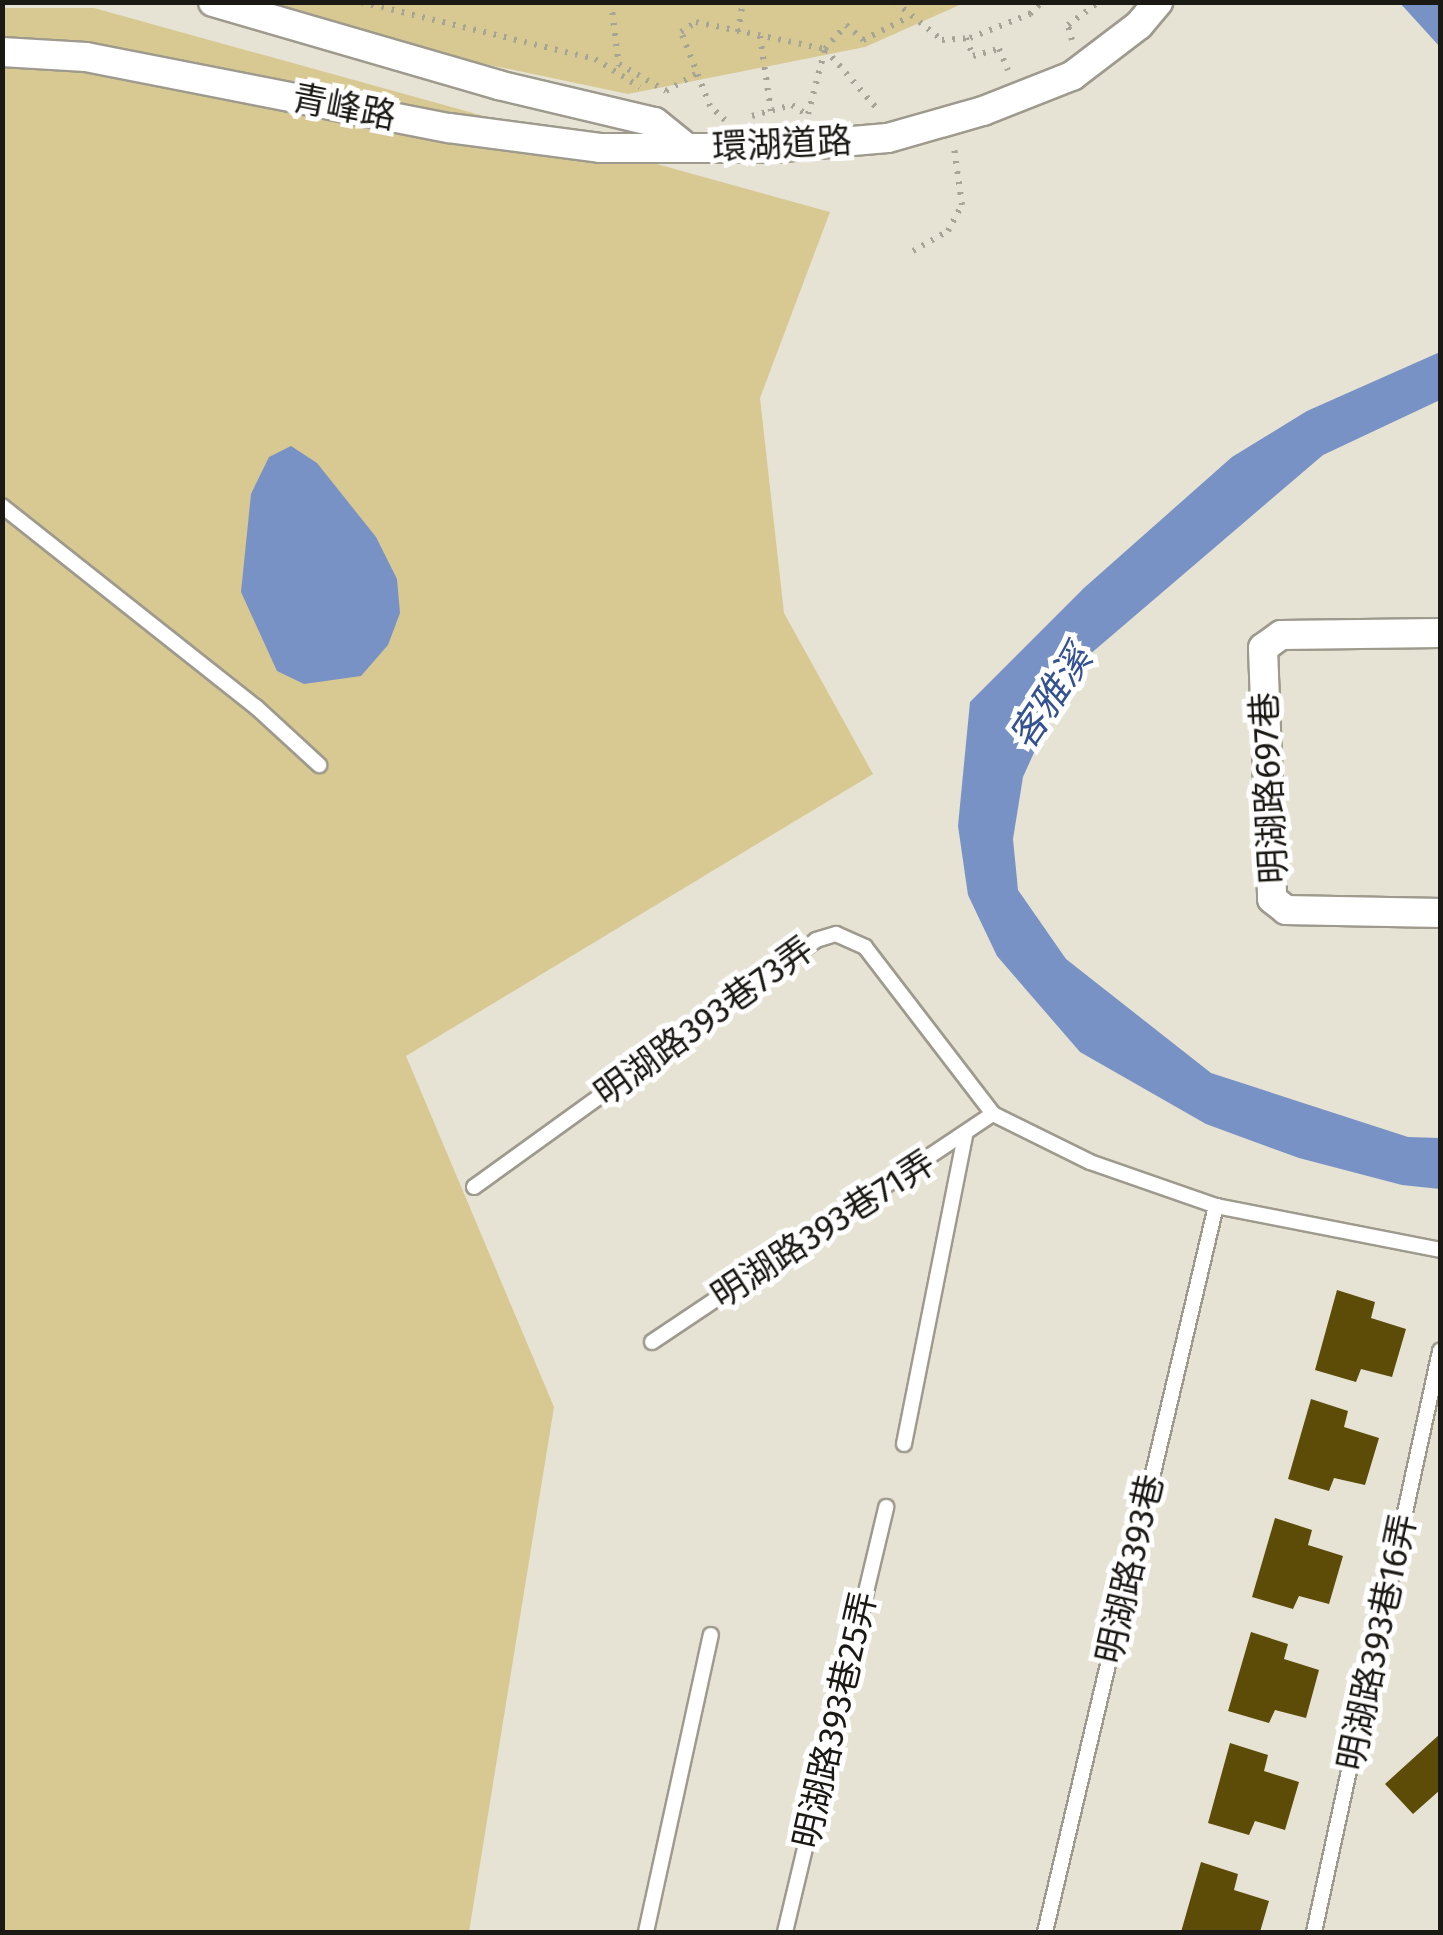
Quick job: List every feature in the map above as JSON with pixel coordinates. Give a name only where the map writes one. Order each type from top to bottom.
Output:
[{"type":"street","name":"環湖道路","points":[[213,2],[498,84],[656,122],[687,148],[771,148],[888,138],[948,121],[1072,76],[1139,25],[1158,2]]},
{"type":"street","name":"青峰路","points":[[2,52],[86,57],[449,128],[600,148],[687,148]]},
{"type":"street","name":"明湖路697巷","points":[[1440,633],[1281,635],[1263,648],[1272,899],[1286,910],[1440,912]]},
{"type":"lane","points":[[2,506],[256,707],[319,765]]},
{"type":"lane","name":"明湖路393巷73弄","points":[[474,1188],[825,935],[846,936],[865,947],[993,1114],[1090,1162],[1216,1206],[1440,1250]]},
{"type":"lane","name":"明湖路393巷71弄","points":[[652,1342],[993,1114]]},
{"type":"lane","points":[[904,1444],[965,1136]]},
{"type":"lane","name":"明湖路393巷","points":[[1044,1932],[1216,1206]]},
{"type":"lane","name":"明湖路393巷16弄","points":[[1314,1932],[1440,1352]]},
{"type":"lane","name":"明湖路393巷25弄","points":[[785,1932],[886,1507]]},
{"type":"lane","points":[[646,1932],[711,1636]]},
{"type":"path","points":[[361,2],[595,59],[666,90],[699,72]]},
{"type":"path","points":[[611,2],[619,68],[668,106]]},
{"type":"path","points":[[738,32],[743,2]]},
{"type":"path","points":[[896,2],[909,17],[942,40],[966,38],[1030,14],[1042,2]]},
{"type":"path","points":[[1078,50],[1068,25],[1098,2]]},
{"type":"path","points":[[808,115],[825,48],[846,25],[863,40],[909,17]]},
{"type":"path","points":[[821,122],[792,105],[727,121],[710,106],[681,32],[696,22],[825,48],[890,123]]},
{"type":"path","points":[[760,36],[769,109]]},
{"type":"path","points":[[966,38],[973,56],[999,49],[1015,84]]},
{"type":"path","points":[[913,250],[948,232],[962,205],[948,121]]},
{"type":"shaded area","points":[[196,3],[964,3],[865,47],[628,94]]},
{"type":"shaded area","points":[[2,8],[94,8],[830,212],[760,398],[784,613],[873,774],[406,1056],[554,1407],[469,1932],[3,1932]]},
{"type":"water","points":[[1400,3],[1440,3],[1440,47]]},
{"type":"water","name":"客雅溪","points":[[1440,352],[1440,400],[1323,455],[1082,661],[1055,706],[1023,777],[1013,839],[1018,890],[1066,959],[1211,1073],[1408,1137],[1440,1138],[1440,1189],[1402,1185],[1299,1158],[1206,1124],[1080,1052],[997,956],[968,895],[958,826],[970,702],[1084,588],[1232,457],[1307,411]]},
{"type":"water","points":[[291,446],[317,463],[376,537],[397,579],[400,613],[388,645],[361,676],[304,684],[277,671],[241,592],[251,494],[269,457]]},
{"type":"building","points":[[1337,1290],[1375,1302],[1371,1318],[1406,1329],[1392,1377],[1361,1369],[1356,1382],[1315,1370]]},
{"type":"building","points":[[1311,1399],[1348,1411],[1344,1427],[1379,1438],[1365,1485],[1334,1478],[1329,1491],[1288,1479]]},
{"type":"building","points":[[1275,1518],[1312,1530],[1308,1545],[1343,1556],[1329,1604],[1299,1596],[1293,1609],[1252,1597]]},
{"type":"building","points":[[1251,1632],[1288,1644],[1284,1659],[1319,1670],[1306,1718],[1275,1710],[1269,1723],[1228,1711]]},
{"type":"building","points":[[1440,1734],[1440,1790],[1413,1814],[1385,1784]]},
{"type":"building","points":[[1230,1743],[1268,1755],[1264,1771],[1299,1782],[1285,1830],[1255,1821],[1249,1835],[1208,1823]]},
{"type":"building","points":[[1201,1862],[1238,1874],[1234,1890],[1269,1901],[1260,1932],[1181,1932]]}]
